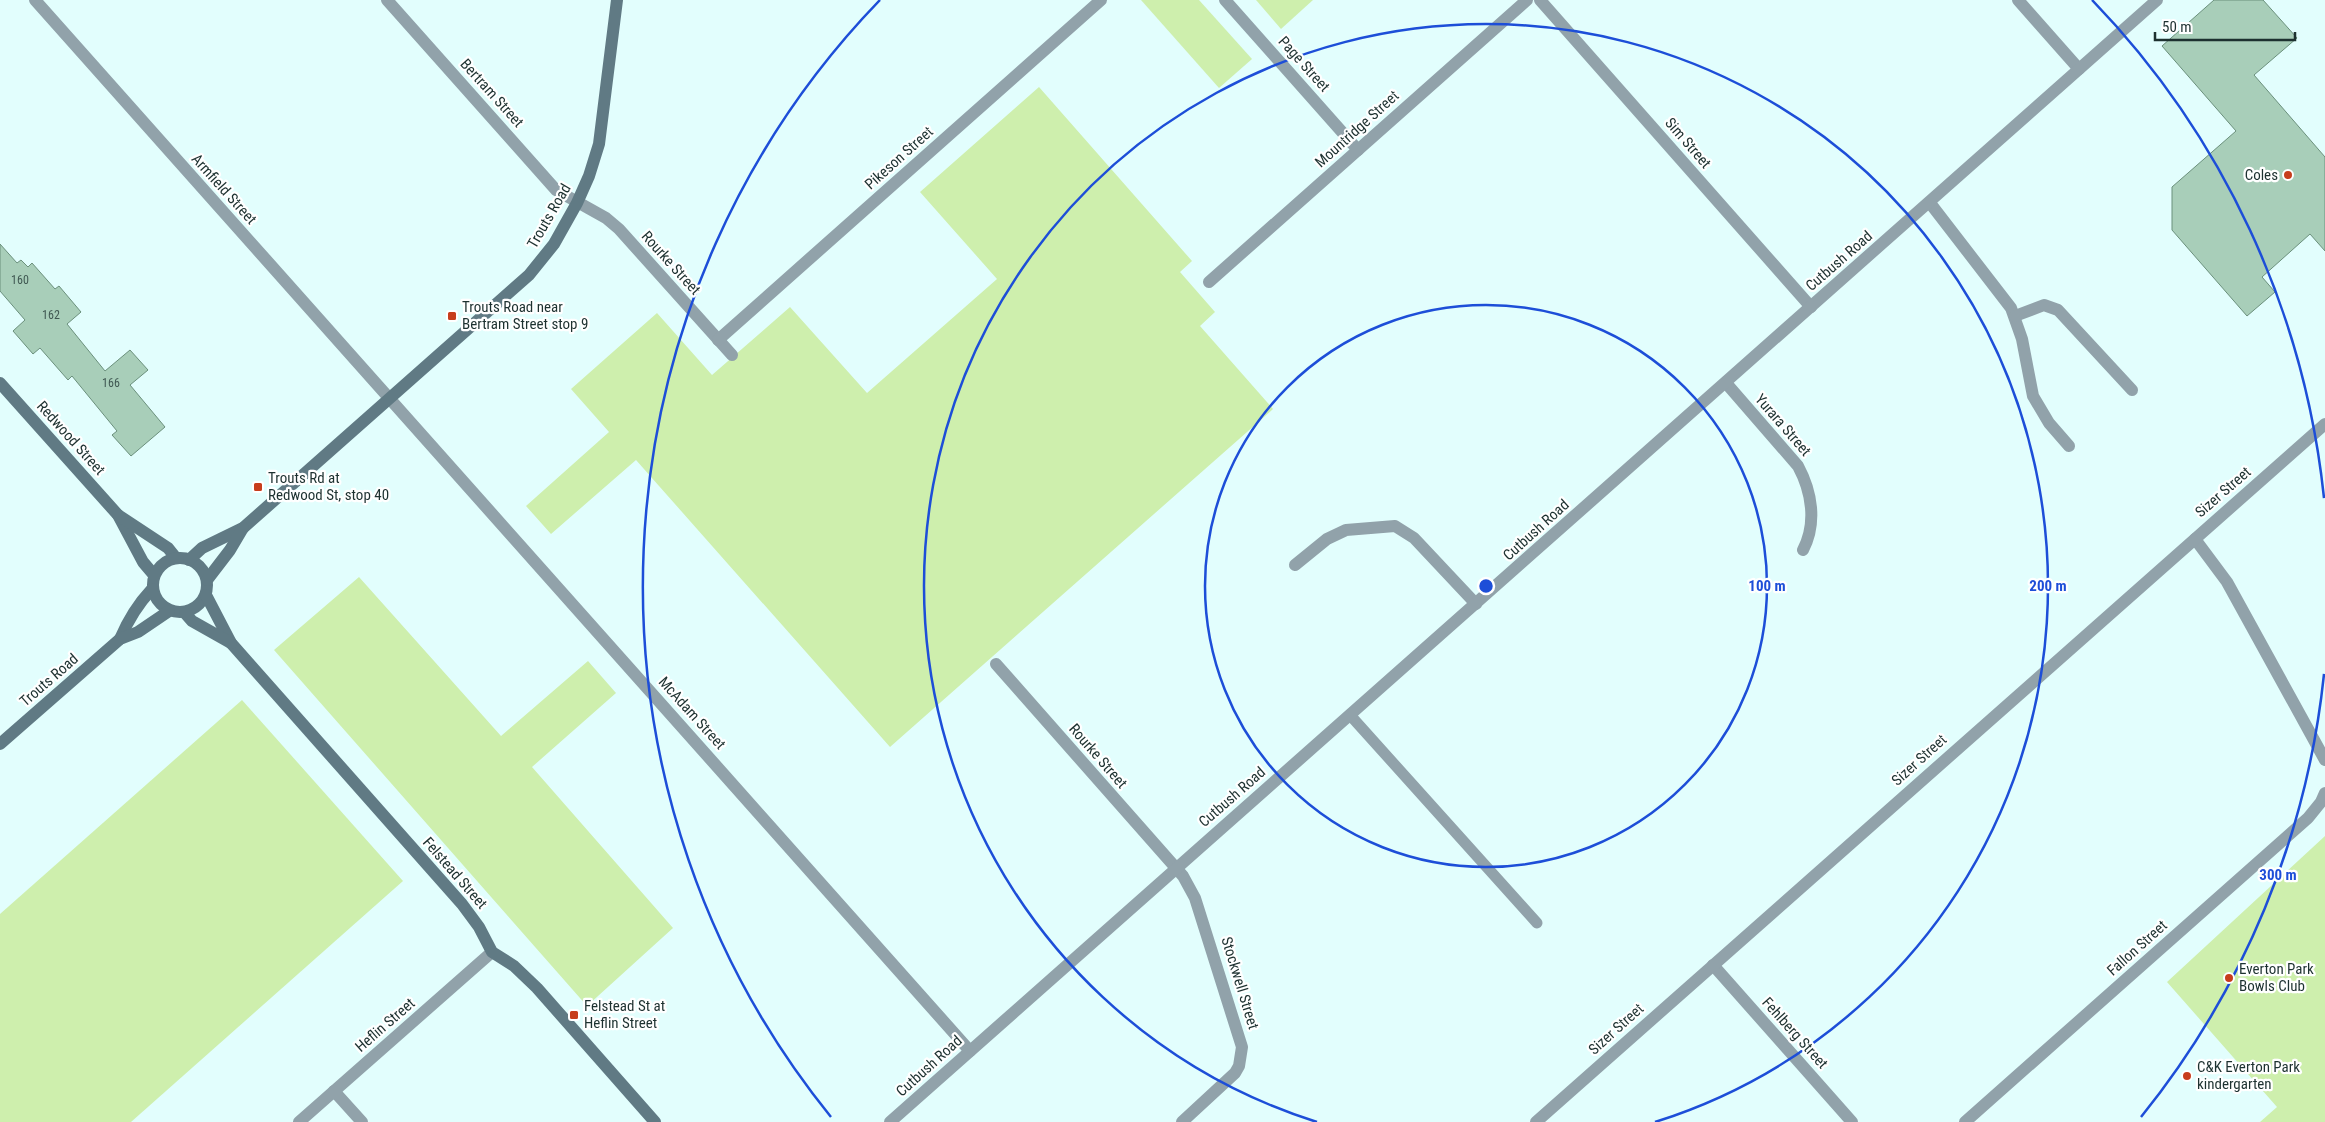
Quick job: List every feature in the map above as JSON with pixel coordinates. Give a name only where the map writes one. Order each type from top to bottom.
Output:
[{"type":"street","name":"Armfield Street","points":[[35,0],[390,398]]},
{"type":"street","name":"Bertram Street","points":[[387,0],[556,190],[577,203]]},
{"type":"street","name":"Trouts Road","points":[[183,559],[243,528],[529,275],[554,244],[577,203],[599,144],[618,0]]},
{"type":"street","name":"Pikeson Street","points":[[718,340],[1101,0]]},
{"type":"street","name":"Page Street","points":[[1225,0],[1358,150]]},
{"type":"street","name":"Mountridge Street","points":[[1209,282],[1527,0]]},
{"type":"street","name":"Sim Street","points":[[1540,0],[1811,307]]},
{"type":"street","points":[[2018,0],[2079,69]]},
{"type":"street","name":"Cutbush Road","points":[[890,1122],[2157,0]]},
{"type":"street","name":"Rourke Street","points":[[577,203],[606,218],[619,229],[732,355]]},
{"type":"street","points":[[1930,203],[2015,316],[2022,338],[2033,396],[2049,423],[2070,446]]},
{"type":"street","points":[[2015,316],[2044,305],[2058,310],[2132,390]]},
{"type":"street","name":"Redwood Street","points":[[0,383],[118,515],[143,562],[154,575]]},
{"type":"street","name":"Yurara Street","points":[[1726,383],[1794,460],[1804,476],[1812,521],[1808,541],[1803,550]]},
{"type":"street","name":"McAdam Street","points":[[390,398],[970,1051]]},
{"type":"street","name":"Sizer Street","points":[[1536,1122],[2325,424]]},
{"type":"street","name":"Redwood Street","points":[[118,515],[183,559]]},
{"type":"street","points":[[1295,565],[1328,539],[1346,530],[1395,526],[1414,538],[1476,604]]},
{"type":"street","name":"Trouts Road","points":[[207,580],[230,550],[243,528]]},
{"type":"street","points":[[2195,539],[2227,582],[2325,760]]},
{"type":"street","points":[[183,559],[204,571],[207,580],[206,595],[202,603],[185,613],[169,611],[161,606],[152,590],[154,575],[163,564],[183,559]]},
{"type":"street","name":"Trouts Road","points":[[120,639],[127,621],[142,599],[152,590]]},
{"type":"street","name":"Felstead Street","points":[[206,595],[231,643],[462,904],[479,927],[492,952]]},
{"type":"street","name":"Trouts Road","points":[[0,744],[120,639],[138,632],[169,611]]},
{"type":"street","name":"Felstead Street","points":[[185,613],[192,621],[231,643]]},
{"type":"street","name":"Rourke Street","points":[[996,664],[1176,868]]},
{"type":"street","name":"Fallon Street","points":[[1965,1122],[2308,818],[2321,802],[2325,793]]},
{"type":"street","name":"Stockwell Street","points":[[1176,868],[1190,887],[1202,914],[1242,1047],[1239,1066],[1235,1074],[1182,1122]]},
{"type":"street","points":[[492,952],[514,966],[536,988],[655,1122]]},
{"type":"street","name":"Heflin Street","points":[[299,1122],[492,952]]},
{"type":"street","name":"Fehlberg Street","points":[[1713,965],[1852,1122]]},
{"type":"street","points":[[334,1090],[362,1122]]},
{"type":"lane","points":[[1350,715],[1537,924]]},
{"type":"green space","points":[[1141,0],[1199,0],[1252,59],[1219,88]]},
{"type":"green space","points":[[1256,0],[1313,0],[1281,29]]},
{"type":"green space","points":[[1039,87],[1192,261],[1180,272],[1215,312],[1200,326],[1273,409],[890,747],[636,460],[551,534],[526,506],[609,432],[571,389],[657,313],[712,375],[790,307],[867,393],[997,279],[920,192]]},
{"type":"green space","points":[[359,577],[501,736],[588,661],[616,693],[532,767],[673,928],[587,1006],[274,650]]},
{"type":"green space","points":[[242,700],[403,881],[131,1122],[0,1122],[0,914]]},
{"type":"green space","points":[[2325,836],[2325,1122],[2260,1122],[2277,1107],[2167,982]]},
{"type":"building","points":[[2214,0],[2263,0],[2297,38],[2254,75],[2325,157],[2325,251],[2310,234],[2262,277],[2275,292],[2247,316],[2172,230],[2172,187],[2236,131],[2162,46]]},
{"type":"building","points":[[0,244],[17,263],[21,260],[28,267],[32,263],[55,289],[59,286],[81,312],[67,324],[105,371],[130,350],[148,370],[130,385],[165,427],[131,456],[112,435],[117,431],[72,376],[68,380],[40,348],[33,354],[13,331],[25,320],[0,291]]},
{"type":"place","name":"Coles","points":[[2288,175]]},
{"type":"place","name":"Trouts Road near Bertram Street stop 9","points":[[452,316]]},
{"type":"place","name":"Trouts Rd at Redwood St, stop 40","points":[[258,487]]},
{"type":"place","name":"Everton Park Bowls Club","points":[[2229,978]]},
{"type":"place","name":"Felstead St at Heflin Street","points":[[574,1015]]},
{"type":"place","name":"C&K Everton Park kindergarten","points":[[2187,1076]]}]
